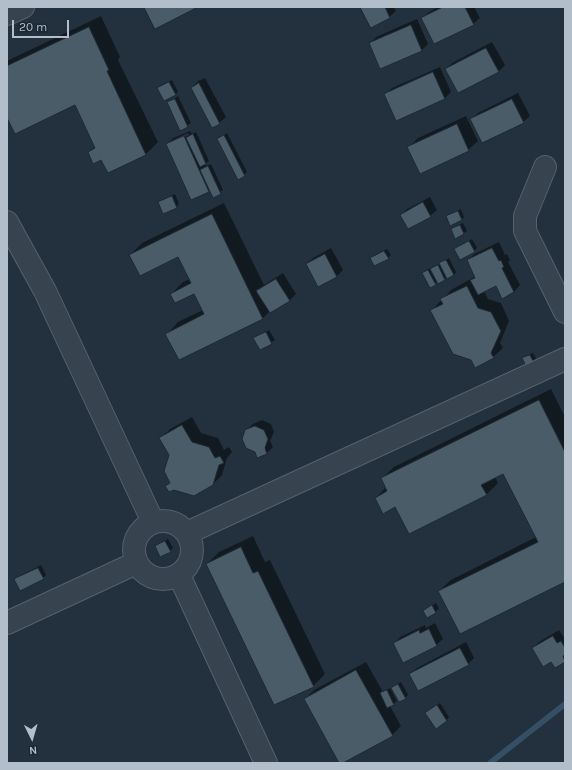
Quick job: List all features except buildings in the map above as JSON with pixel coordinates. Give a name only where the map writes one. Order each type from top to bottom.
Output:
[{"type":"street","points":[[7,14],[23,7]]},
{"type":"street","points":[[546,167],[525,216],[525,231],[565,312]]},
{"type":"street","points":[[7,222],[46,291],[153,522]]},
{"type":"street","points":[[187,533],[565,359]]},
{"type":"street","points":[[153,522],[172,522],[181,526],[187,533],[192,544],[192,556],[188,567],[179,575],[167,580],[155,579],[144,573],[136,563],[133,551],[136,539],[142,529],[153,522]]},
{"type":"street","points":[[7,623],[136,563]]},
{"type":"street","points":[[179,575],[266,763]]},
{"type":"waterway","points":[[490,763],[565,704]]}]
